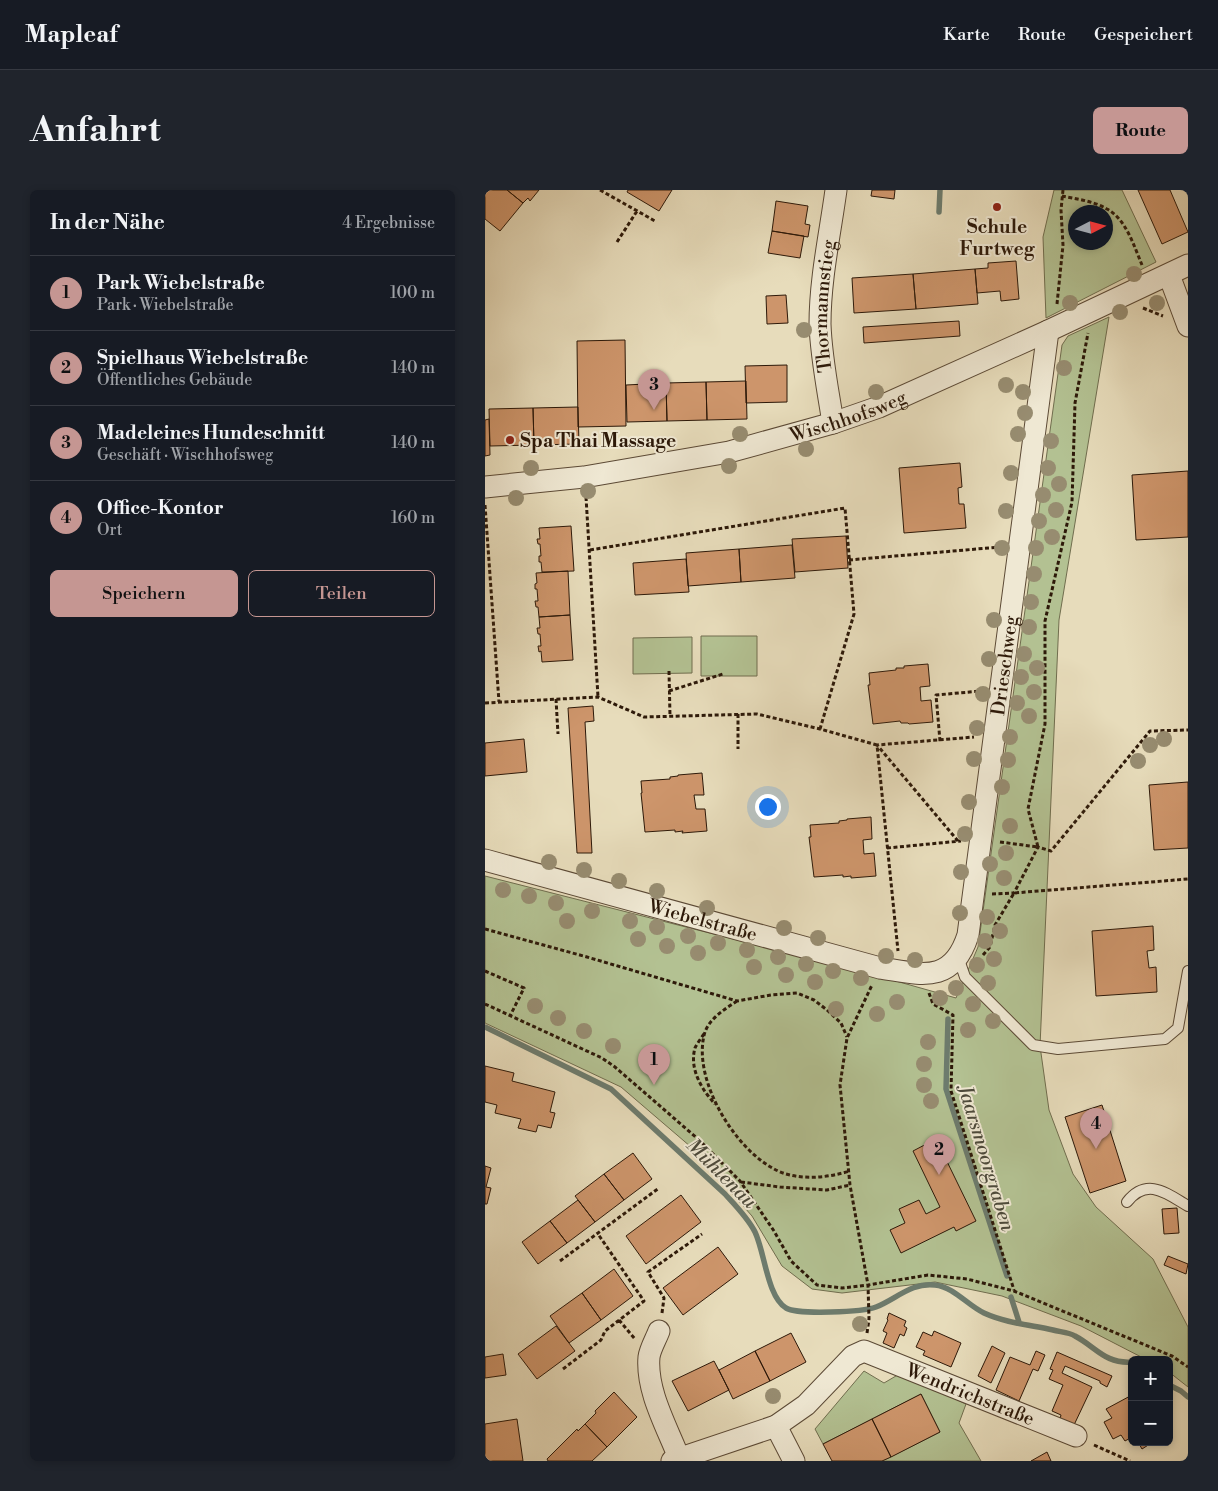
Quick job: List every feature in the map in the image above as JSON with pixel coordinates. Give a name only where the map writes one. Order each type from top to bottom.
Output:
[{"type":"street","name":"Thormannstieg","points":[[833,423],[820,325],[821,295],[836,190]]},
{"type":"street","name":"Wischhofsweg","points":[[485,487],[584,477],[729,452],[833,423],[879,407],[1048,332],[1188,266]]},
{"type":"street","points":[[1169,275],[1179,323]]},
{"type":"street","name":"Drieschweg","points":[[923,974],[942,971],[964,949],[968,935],[1048,332]]},
{"type":"street","name":"Wiebelstraße","points":[[485,860],[883,977],[923,974]]},
{"type":"street","points":[[659,1331],[649,1355],[650,1379],[676,1460],[776,1426],[794,1461]]},
{"type":"street","name":"Wendrichstraße","points":[[776,1426],[806,1405],[853,1356],[864,1351],[1076,1436]]},
{"type":"lane","points":[[958,957],[965,978],[1033,1045],[1058,1049],[1165,1039],[1178,1028],[1188,971]]},
{"type":"lane","points":[[1127,1202],[1139,1191],[1150,1188],[1158,1190],[1188,1206]]},
{"type":"path","points":[[600,190],[655,222]]},
{"type":"path","points":[[1048,332],[1058,302],[1063,246],[1063,190]]},
{"type":"path","points":[[1062,196],[1099,205],[1115,214],[1132,240],[1149,284]]},
{"type":"path","points":[[617,242],[637,210]]},
{"type":"path","points":[[1119,298],[1179,323]]},
{"type":"path","points":[[965,978],[990,947],[995,925],[1038,847],[1028,809],[1045,724],[1045,621],[1072,502],[1075,403],[1093,310]]},
{"type":"path","points":[[584,477],[598,697]]},
{"type":"path","points":[[485,502],[499,702]]},
{"type":"path","points":[[590,550],[845,508],[854,614],[820,729]]},
{"type":"path","points":[[849,560],[1019,546]]},
{"type":"path","points":[[669,671],[670,716]]},
{"type":"path","points":[[669,691],[723,674]]},
{"type":"path","points":[[940,741],[936,695],[1001,689]]},
{"type":"path","points":[[485,703],[598,697],[644,717],[757,714],[820,729],[877,746],[994,735]]},
{"type":"path","points":[[556,700],[558,734]]},
{"type":"path","points":[[738,714],[738,749]]},
{"type":"path","points":[[887,848],[981,840],[1038,847],[1051,851],[1150,731],[1188,730]]},
{"type":"path","points":[[877,746],[958,841]]},
{"type":"path","points":[[869,1319],[868,1285],[851,1185],[840,1085],[847,1038],[883,977],[887,848],[877,746]]},
{"type":"path","points":[[972,895],[1188,879]]},
{"type":"path","points":[[485,929],[737,1001]]},
{"type":"path","points":[[485,971],[524,988],[510,1016]]},
{"type":"path","points":[[923,974],[933,1004],[953,1015],[951,1091],[1014,1291]]},
{"type":"path","points":[[717,1106],[703,1091],[694,1069],[695,1049],[719,1013],[737,1001],[797,993],[813,1000],[827,1010],[841,1023],[847,1038]]},
{"type":"path","points":[[485,1004],[602,1058],[615,1067],[698,1139],[740,1182],[774,1231],[791,1261],[817,1285],[842,1288],[928,1275],[967,1279],[1014,1291],[1172,1356],[1188,1367]]},
{"type":"path","points":[[705,1032],[704,1068],[709,1088],[717,1106],[742,1144],[761,1160],[786,1174],[812,1178],[832,1176],[850,1171]]},
{"type":"path","points":[[740,1182],[781,1188],[827,1190],[851,1185]]},
{"type":"path","points":[[560,1261],[659,1188]]},
{"type":"path","points":[[563,1369],[601,1340],[605,1331],[645,1301],[598,1234]]},
{"type":"path","points":[[659,1331],[664,1298],[648,1272],[702,1234]]},
{"type":"path","points":[[1076,1436],[1130,1461]]},
{"type":"green space","points":[[1054,190],[1122,190],[1156,262],[1046,318],[1043,237]]},
{"type":"green space","points":[[1109,317],[1059,620],[1040,1046],[1049,1110],[1073,1174],[1096,1207],[1153,1259],[1188,1327],[1188,1387],[1173,1375],[1173,1356],[1139,1356],[1081,1326],[1002,1296],[935,1282],[842,1293],[812,1289],[782,1266],[752,1216],[691,1147],[621,1087],[485,1023],[485,876],[871,974],[956,998],[978,947],[1062,345],[1068,336]]},
{"type":"green space","points":[[701,636],[757,636],[757,676],[701,676]]},
{"type":"green space","points":[[692,637],[692,673],[633,674],[633,638]]},
{"type":"green space","points":[[864,1371],[884,1383],[901,1373],[966,1404],[959,1423],[981,1461],[882,1461],[940,1432],[921,1394],[823,1444],[815,1429]]},
{"type":"building","points":[[489,190],[507,190],[523,203],[500,231],[485,219],[485,194]]},
{"type":"building","points":[[507,190],[539,190],[530,201],[528,198],[523,203]]},
{"type":"building","points":[[628,190],[672,190],[659,211],[627,192]]},
{"type":"building","points":[[872,190],[895,190],[894,199],[871,196]]},
{"type":"building","points":[[1138,190],[1170,190],[1188,232],[1162,244]]},
{"type":"building","points":[[776,201],[808,206],[805,224],[810,225],[808,237],[772,231]]},
{"type":"building","points":[[772,231],[804,236],[800,258],[768,253]]},
{"type":"building","points":[[1016,261],[1019,299],[1001,301],[1000,291],[977,293],[975,269],[988,268],[988,263]]},
{"type":"building","points":[[975,269],[978,304],[916,309],[913,274]]},
{"type":"building","points":[[913,274],[916,309],[854,313],[852,278]]},
{"type":"building","points":[[786,295],[788,323],[767,324],[766,296]]},
{"type":"building","points":[[959,321],[960,336],[864,343],[863,327]]},
{"type":"building","points":[[625,340],[626,426],[578,427],[577,341]]},
{"type":"building","points":[[787,365],[787,402],[746,403],[745,366]]},
{"type":"building","points":[[746,381],[747,419],[707,420],[706,382]]},
{"type":"building","points":[[706,382],[707,420],[667,421],[666,383]]},
{"type":"building","points":[[666,383],[667,421],[627,422],[626,385]]},
{"type":"building","points":[[578,407],[579,444],[534,445],[533,408]]},
{"type":"building","points":[[533,408],[534,445],[490,446],[489,409]]},
{"type":"building","points":[[489,419],[490,455],[485,456],[485,420]]},
{"type":"building","points":[[960,463],[962,487],[958,488],[959,504],[964,504],[966,528],[904,533],[899,468]]},
{"type":"building","points":[[1188,471],[1188,537],[1136,540],[1132,475]]},
{"type":"building","points":[[571,526],[574,571],[542,572],[541,562],[539,562],[539,556],[541,556],[540,544],[538,544],[537,539],[540,539],[539,528]]},
{"type":"building","points":[[846,536],[848,568],[795,572],[792,539]]},
{"type":"building","points":[[792,545],[795,578],[741,582],[739,549]]},
{"type":"building","points":[[739,549],[741,582],[688,586],[686,553]]},
{"type":"building","points":[[686,559],[689,592],[635,595],[633,563]]},
{"type":"building","points":[[568,571],[570,615],[539,617],[535,601],[538,601],[537,589],[535,589],[535,584],[537,583],[536,573]]},
{"type":"building","points":[[570,615],[573,660],[542,662],[541,651],[539,652],[538,646],[541,646],[540,634],[538,634],[537,628],[540,628],[539,617]]},
{"type":"building","points":[[928,664],[930,686],[920,687],[921,701],[931,700],[933,722],[909,724],[901,723],[900,721],[873,724],[868,685],[870,685],[869,673],[896,670],[896,668],[904,668],[904,666]]},
{"type":"building","points":[[593,706],[594,721],[585,722],[592,853],[577,853],[568,708]]},
{"type":"building","points":[[524,739],[527,772],[485,776],[485,743]]},
{"type":"building","points":[[702,773],[704,795],[694,795],[696,809],[705,809],[707,831],[682,833],[683,831],[675,832],[675,830],[645,832],[641,781],[670,779],[670,777],[678,775]]},
{"type":"building","points":[[1188,782],[1188,848],[1154,850],[1149,785]]},
{"type":"building","points":[[871,817],[872,839],[863,840],[864,854],[874,853],[876,876],[851,878],[851,876],[843,877],[843,875],[814,877],[809,837],[811,837],[810,825],[839,823],[839,821],[847,819]]},
{"type":"building","points":[[1153,926],[1154,950],[1147,951],[1149,968],[1156,967],[1157,992],[1096,996],[1092,931]]},
{"type":"building","points":[[485,1066],[514,1073],[512,1081],[555,1092],[550,1112],[555,1113],[551,1128],[538,1125],[536,1132],[518,1128],[521,1119],[495,1113],[497,1105],[485,1102]]},
{"type":"building","points":[[1102,1105],[1126,1181],[1090,1193],[1065,1117]]},
{"type":"building","points":[[936,1139],[976,1221],[956,1231],[954,1227],[901,1253],[890,1230],[905,1223],[899,1209],[919,1200],[926,1214],[940,1207],[913,1151]]},
{"type":"building","points":[[633,1153],[652,1179],[624,1200],[604,1174]]},
{"type":"building","points":[[485,1166],[491,1168],[486,1187],[491,1188],[487,1204],[485,1204]]},
{"type":"building","points":[[604,1174],[624,1200],[595,1222],[575,1196]]},
{"type":"building","points":[[681,1195],[701,1222],[646,1264],[626,1236]]},
{"type":"building","points":[[578,1200],[595,1222],[567,1243],[550,1221]]},
{"type":"building","points":[[1177,1208],[1179,1233],[1164,1234],[1162,1209]]},
{"type":"building","points":[[550,1221],[567,1243],[538,1264],[522,1242]]},
{"type":"building","points":[[718,1247],[738,1274],[683,1315],[663,1288]]},
{"type":"building","points":[[1168,1256],[1188,1264],[1186,1274],[1164,1265]]},
{"type":"building","points":[[614,1269],[633,1296],[601,1320],[582,1293]]},
{"type":"building","points":[[582,1293],[601,1320],[569,1343],[550,1316]]},
{"type":"building","points":[[889,1313],[906,1321],[904,1326],[907,1328],[904,1336],[900,1334],[894,1348],[883,1343],[887,1333],[883,1331]]},
{"type":"building","points":[[556,1326],[575,1351],[537,1379],[518,1354]]},
{"type":"building","points":[[934,1331],[961,1343],[951,1367],[923,1355],[925,1351],[916,1347],[923,1332],[932,1336]]},
{"type":"building","points":[[791,1333],[806,1362],[770,1381],[755,1351]]},
{"type":"building","points":[[992,1346],[1005,1353],[991,1383],[978,1376]]},
{"type":"building","points":[[755,1351],[770,1381],[733,1399],[719,1370]]},
{"type":"building","points":[[1036,1351],[1045,1355],[1038,1371],[1033,1369],[1019,1401],[996,1390],[1010,1357],[1030,1365]]},
{"type":"building","points":[[1057,1352],[1112,1376],[1107,1387],[1100,1383],[1100,1381],[1065,1366],[1062,1373],[1092,1387],[1074,1425],[1060,1419],[1061,1415],[1052,1411],[1063,1385],[1049,1379],[1053,1370],[1050,1369]]},
{"type":"building","points":[[503,1354],[506,1375],[485,1378],[485,1357]]},
{"type":"building","points":[[714,1361],[729,1390],[688,1411],[672,1381]]},
{"type":"building","points":[[614,1392],[637,1417],[607,1447],[585,1424]]},
{"type":"building","points":[[921,1394],[940,1432],[891,1457],[872,1419]]},
{"type":"building","points":[[1128,1397],[1128,1439],[1125,1441],[1121,1435],[1113,1439],[1104,1422],[1112,1418],[1106,1409]]},
{"type":"building","points":[[517,1419],[523,1461],[485,1461],[485,1424]]},
{"type":"building","points":[[872,1419],[891,1457],[882,1461],[832,1461],[823,1444]]},
{"type":"building","points":[[585,1424],[607,1447],[592,1461],[548,1461],[547,1459],[577,1429],[578,1431]]},
{"type":"building","points":[[1047,1452],[1051,1461],[1031,1461]]},
{"type":"waterway","name":"Jaarsmoorgraben","points":[[939,212],[940,190]]},
{"type":"waterway","name":"Jaarsmoorgraben","points":[[948,1019],[946,1089],[1007,1276]]},
{"type":"waterway","name":"Mühlenau","points":[[485,1027],[611,1089],[725,1194],[755,1232],[770,1284],[780,1302],[786,1308],[803,1312],[869,1309],[919,1286],[942,1286],[984,1313],[1009,1321],[1070,1334],[1108,1358],[1128,1362]]},
{"type":"waterway","name":"Jaarsmoorgraben","points":[[1011,1297],[1019,1322]]},
{"type":"waterway","name":"Mühlenau","points":[[1173,1387],[1188,1397]]},
{"type":"place","name":"Schule Furtweg","points":[[997,207]]},
{"type":"place","name":"Madeleines Hundeschnitt","points":[[654,410]]},
{"type":"place","name":"Spa Thai Massage","points":[[510,440]]},
{"type":"place","name":"Park Wiebelstraße","points":[[654,1085]]},
{"type":"place","name":"Office-Kontor","points":[[1096,1149]]},
{"type":"place","name":"Spielhaus Wiebelstraße","points":[[939,1175]]}]
